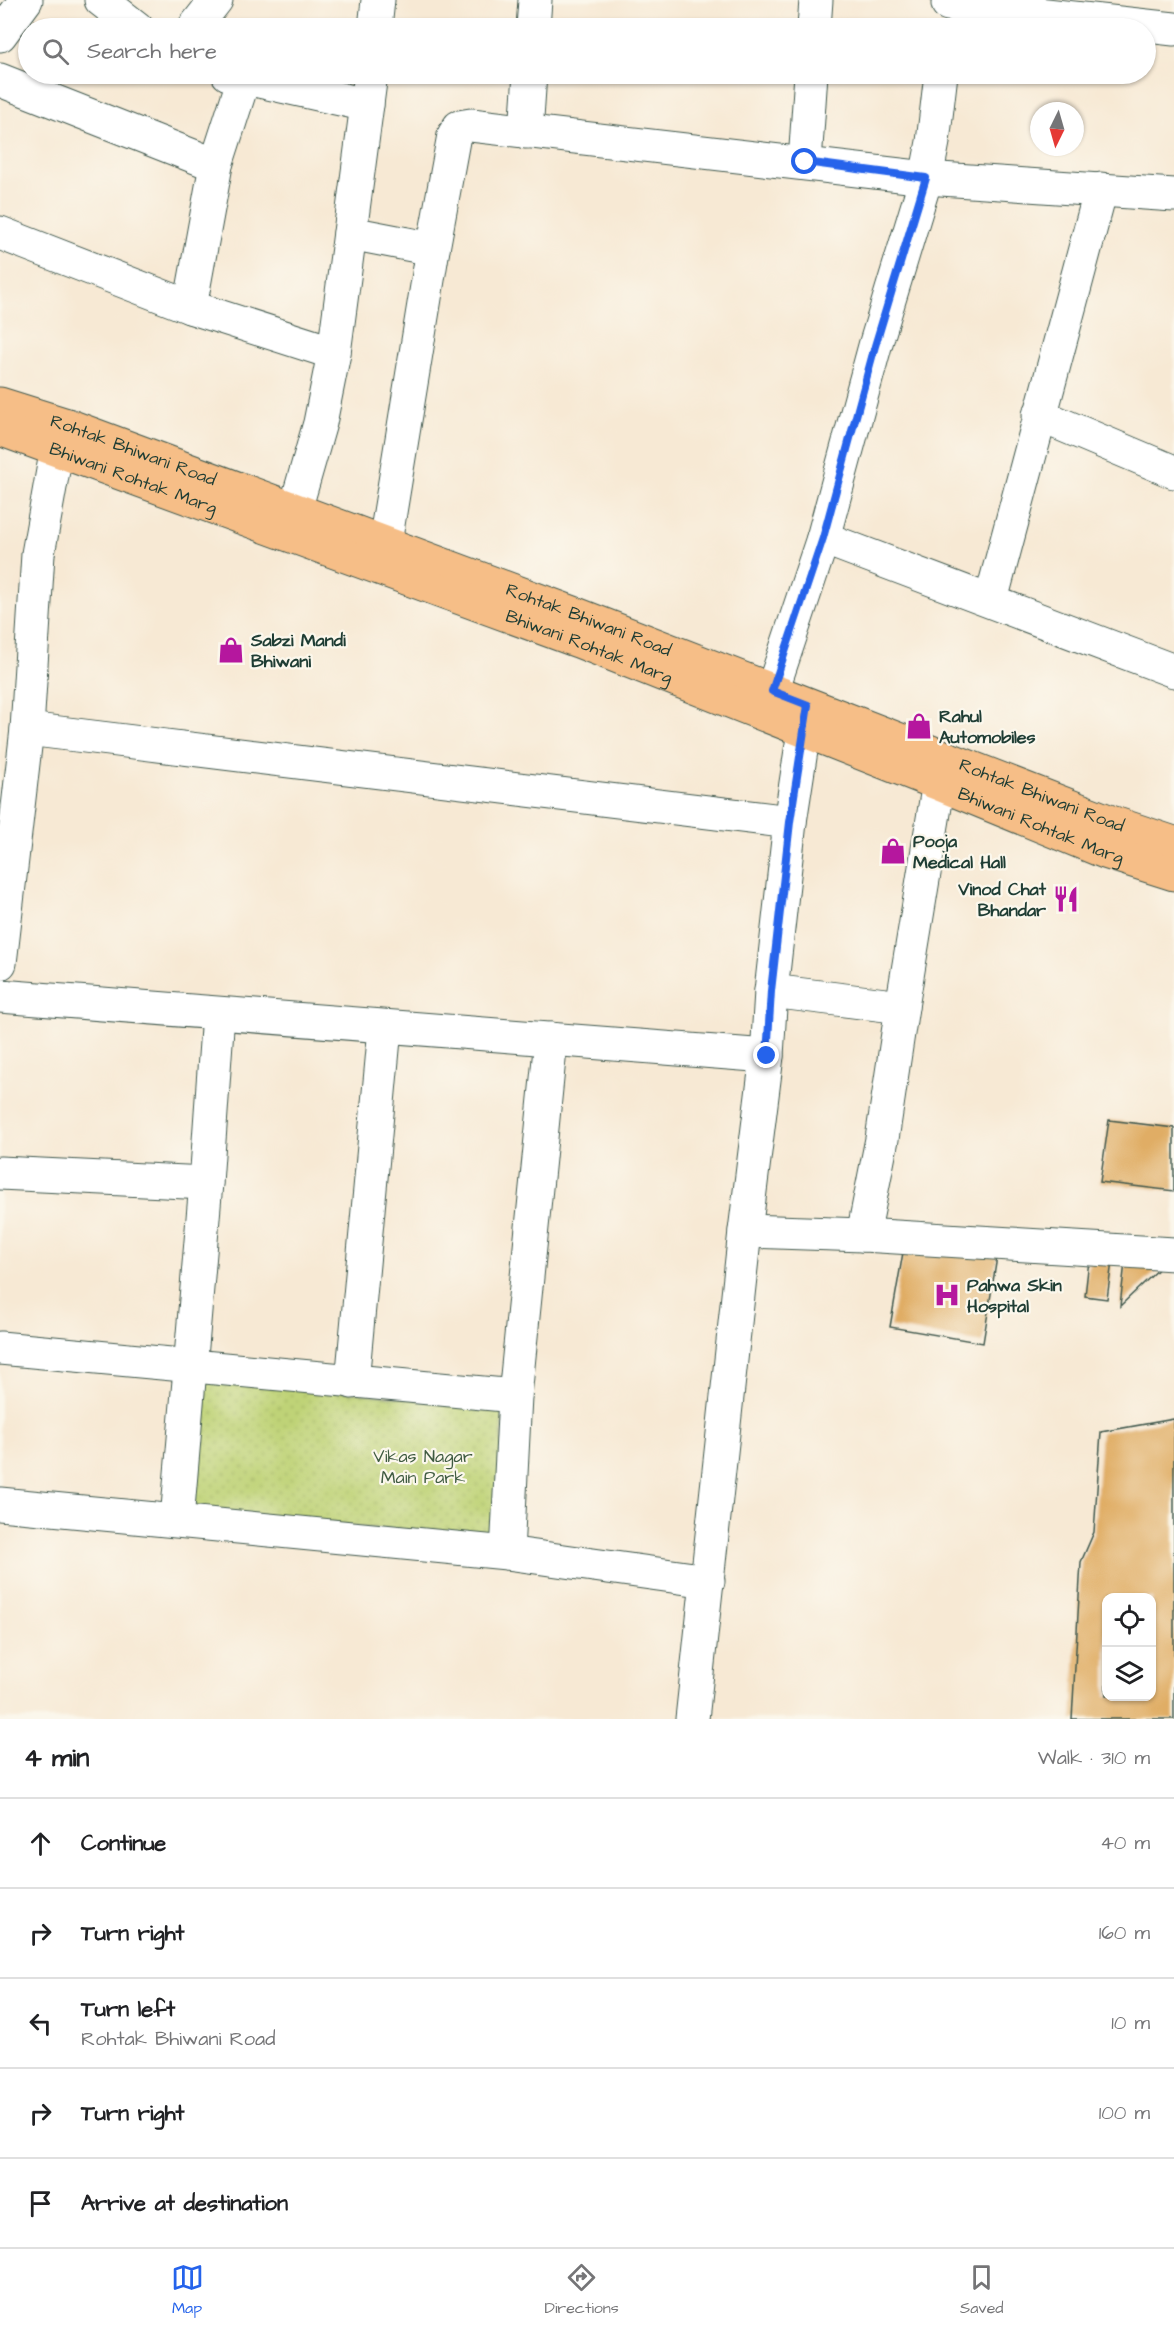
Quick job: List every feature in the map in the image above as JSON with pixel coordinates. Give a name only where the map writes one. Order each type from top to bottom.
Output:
[{"type":"main road","name":"Rohtak Bhiwani Road","points":[[0,404],[62,437],[295,510],[576,614],[772,691],[805,718]]},
{"type":"main road","name":"Bhiwani Rohtak Marg","points":[[0,429],[62,437],[578,641],[805,718],[941,770],[1105,852],[1174,874]]},
{"type":"main road","name":"Rohtak Bhiwani Road","points":[[941,770],[1174,843]]},
{"type":"street","points":[[0,35],[26,0]]},
{"type":"street","points":[[101,0],[124,18]]},
{"type":"street","points":[[202,18],[216,0]]},
{"type":"street","points":[[376,18],[378,0]]},
{"type":"street","points":[[534,18],[535,0]]},
{"type":"street","points":[[815,18],[816,0]]},
{"type":"street","points":[[947,11],[1035,18]]},
{"type":"street","points":[[1156,28],[1174,29]]},
{"type":"street","points":[[0,80],[216,165]]},
{"type":"street","points":[[190,307],[216,165],[234,84]]},
{"type":"street","points":[[295,510],[320,423],[334,353],[369,89],[318,84]]},
{"type":"street","points":[[526,132],[529,84]]},
{"type":"street","points":[[805,162],[810,84]]},
{"type":"street","points":[[772,691],[823,538],[875,346],[926,178],[940,84]]},
{"type":"street","points":[[385,543],[433,249],[457,128],[471,125],[805,162],[926,178],[1174,195]]},
{"type":"street","points":[[991,600],[1101,189]]},
{"type":"street","points":[[0,233],[190,307],[334,353]]},
{"type":"street","points":[[350,234],[433,249]]},
{"type":"street","points":[[1039,415],[1174,472]]},
{"type":"street","points":[[0,963],[27,729],[38,554],[62,437]]},
{"type":"street","points":[[823,538],[1174,671]]},
{"type":"street","points":[[692,1719],[745,1231],[767,1056],[771,991],[790,822],[805,718]]},
{"type":"street","points":[[27,729],[790,822]]},
{"type":"street","points":[[863,1235],[882,1139],[941,770]]},
{"type":"street","points":[[771,991],[902,1007]]},
{"type":"street","points":[[0,996],[385,1028],[767,1056]]},
{"type":"street","points":[[177,1520],[218,1014]]},
{"type":"street","points":[[352,1382],[385,1028]]},
{"type":"street","points":[[507,1553],[515,1396],[551,1039]]},
{"type":"street","points":[[0,1173],[206,1183]]},
{"type":"street","points":[[745,1231],[863,1235],[1174,1254]]},
{"type":"street","points":[[0,1348],[515,1396]]},
{"type":"street","points":[[0,1504],[507,1553],[708,1581]]},
{"type":"green space","name":"Vikas Nagar Main Park","points":[[200,1377],[503,1408],[497,1541],[193,1510]]},
{"type":"building","points":[[1109,1120],[1174,1128],[1174,1191],[1100,1182]]},
{"type":"building","points":[[905,1241],[997,1257],[983,1343],[890,1327]]},
{"type":"building","points":[[1090,1251],[1113,1254],[1107,1299],[1085,1296]]},
{"type":"building","points":[[1126,1254],[1166,1262],[1120,1306]]},
{"type":"building","points":[[1174,1419],[1174,1719],[1072,1719],[1081,1562],[1094,1532],[1101,1432]]},
{"type":"place","name":"Sabzi Mandi Bhiwani","points":[[231,650]]},
{"type":"place","name":"Rahul Automobiles","points":[[919,726]]},
{"type":"place","name":"Pooja Medical Hall","points":[[893,851]]},
{"type":"place","name":"Vinod Chat Bhandar","points":[[1066,899]]},
{"type":"place","name":"Pahwa Skin Hospital","points":[[947,1295]]},
{"type":"route","points":[[767,1056],[771,991],[790,822],[808,705],[772,691],[823,538],[875,346],[926,178],[805,162]]}]
